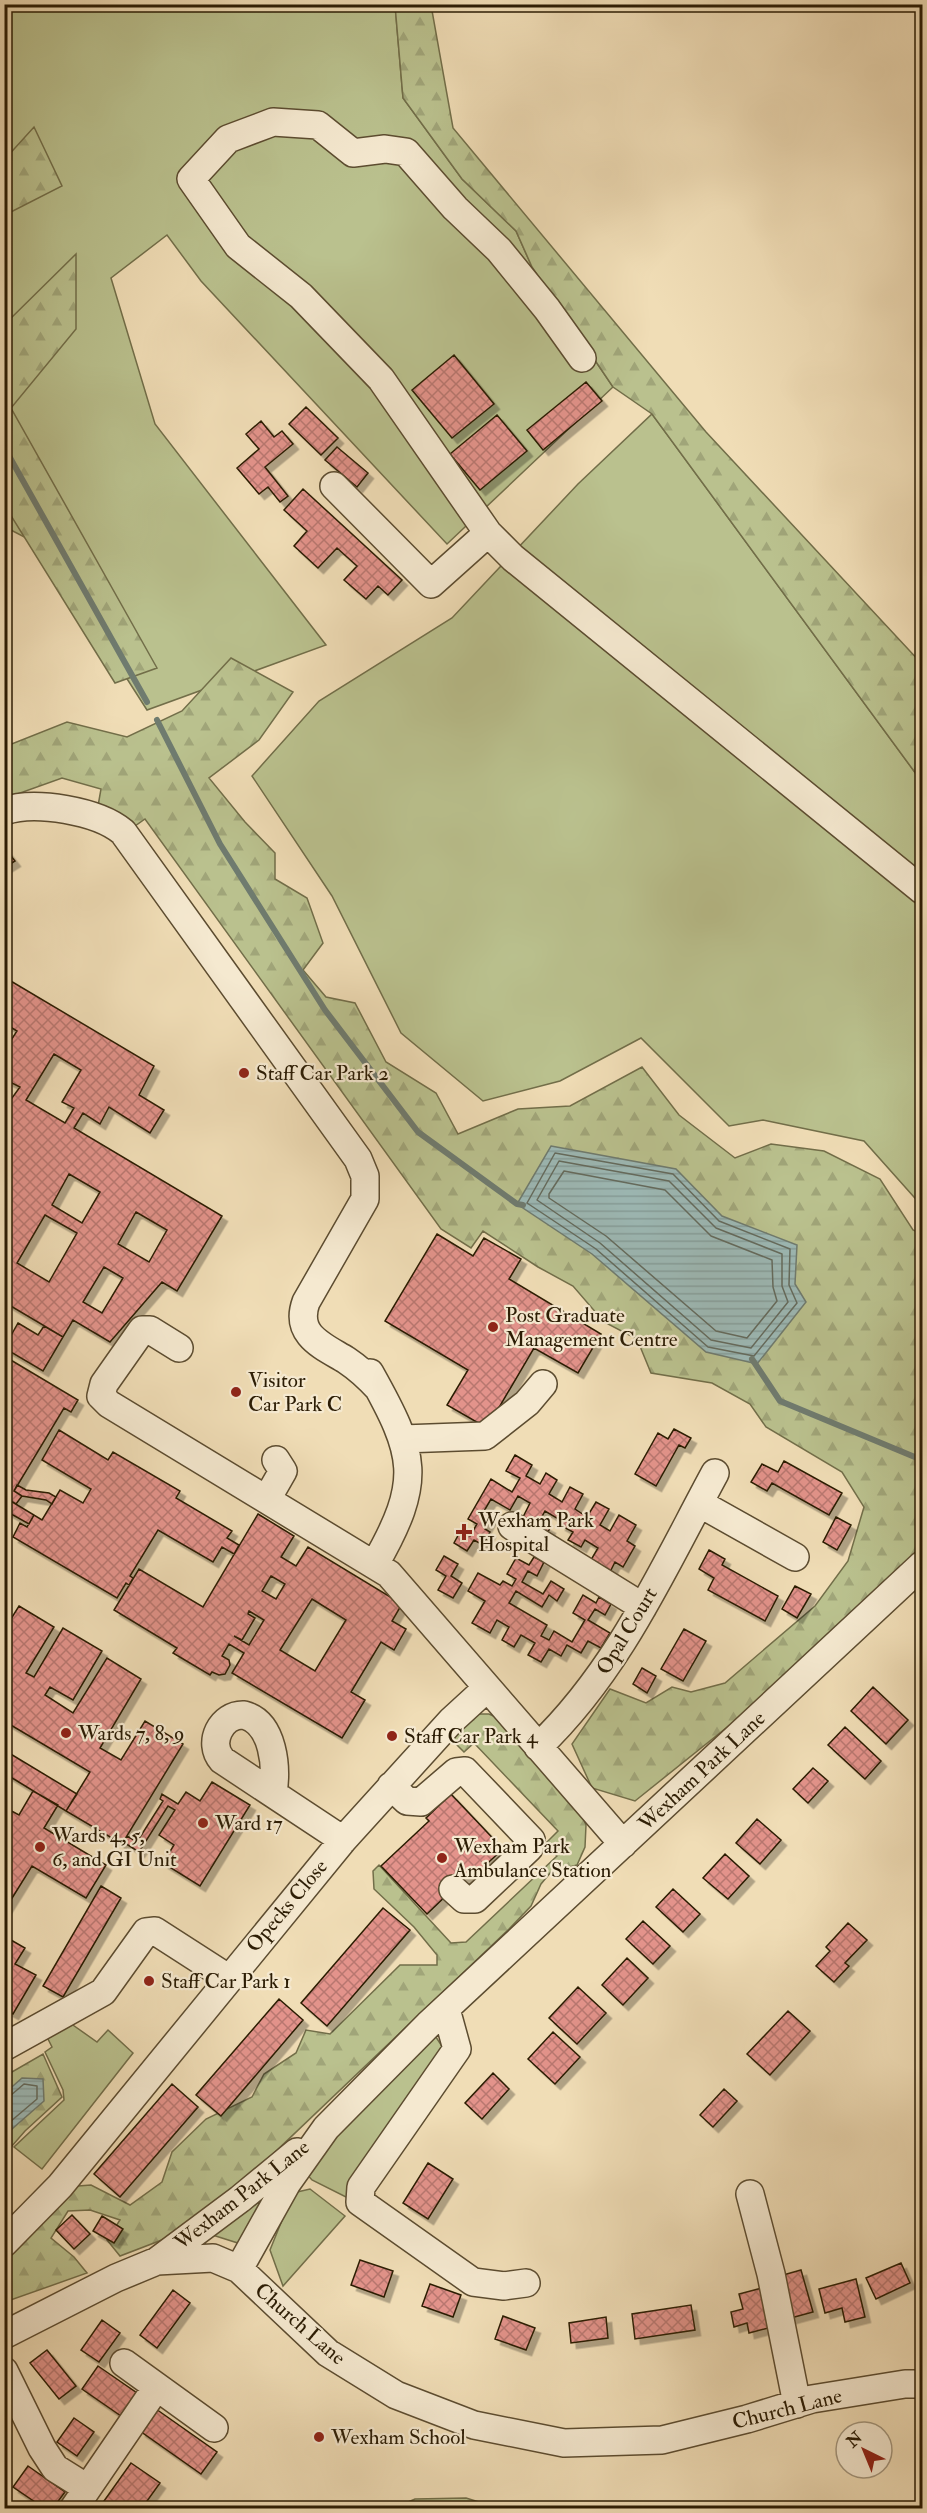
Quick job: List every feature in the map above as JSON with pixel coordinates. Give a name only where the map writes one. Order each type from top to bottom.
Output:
[{"type":"street","points":[[582,358],[547,309],[499,250],[455,208],[406,152],[385,149],[353,153],[318,125],[273,122],[228,139],[191,179],[238,246],[301,296],[381,379],[488,533],[513,558],[922,890]]},
{"type":"street","points":[[334,486],[431,584],[488,533]]},
{"type":"street","points":[[4,811],[35,805],[98,818],[123,832],[358,1159],[365,1176],[365,1199],[309,1297],[310,1314],[317,1322],[356,1350],[403,1439],[408,1476],[406,1503],[375,1564]]},
{"type":"street","points":[[179,1348],[150,1330],[142,1330],[104,1384],[101,1396],[109,1404],[375,1564],[397,1583],[623,1844]]},
{"type":"street","points":[[403,1439],[485,1436],[527,1403],[543,1384]]},
{"type":"street","points":[[267,1499],[283,1471],[276,1460]]},
{"type":"street","name":"Opal Court","points":[[538,1747],[565,1720],[602,1673],[643,1607],[715,1473]]},
{"type":"street","points":[[699,1503],[795,1558]]},
{"type":"street","points":[[512,1526],[643,1607]]},
{"type":"street","name":"Wexham Park Lane","points":[[157,2261],[240,2199],[326,2128],[446,2008],[922,1565]]},
{"type":"street","name":"Opecks Close","points":[[4,2244],[29,2221],[60,2186],[343,1840],[451,1721],[487,1688]]},
{"type":"street","points":[[392,1786],[407,1801],[421,1803],[456,1772],[465,1771],[531,1840],[529,1848],[474,1899],[464,1899],[453,1888]]},
{"type":"street","points":[[273,1793],[343,1840]]},
{"type":"street","points":[[4,2047],[103,1992],[146,1932],[155,1931],[228,1978]]},
{"type":"street","points":[[446,2008],[457,2049],[361,2187],[360,2202],[473,2282],[504,2286],[526,2283]]},
{"type":"street","name":"Wexham Park Lane","points":[[239,2269],[287,2183],[326,2128]]},
{"type":"street","points":[[750,2194],[771,2274],[797,2404]]},
{"type":"street","name":"Church Lane","points":[[4,2336],[116,2278],[157,2261],[213,2258],[239,2269],[328,2353],[396,2395],[474,2425],[564,2443],[662,2440],[747,2420],[797,2404],[905,2384],[922,2384]]},
{"type":"street","points":[[124,2363],[214,2428]]},
{"type":"street","points":[[4,2371],[42,2448],[55,2468],[81,2498],[156,2388]]},
{"type":"green space","points":[[4,5],[395,5],[403,98],[462,179],[516,231],[532,267],[613,387],[447,544],[201,281],[167,235],[111,278],[155,424],[326,645],[147,710],[42,546],[5,527]]},
{"type":"green space","points":[[395,5],[431,5],[453,128],[706,432],[922,664],[922,782],[652,414],[613,387],[532,267],[516,231],[462,179],[403,98]]},
{"type":"green space","points":[[34,127],[62,186],[5,215],[5,159]]},
{"type":"green space","points":[[76,254],[76,329],[11,408],[157,668],[115,683],[5,506],[5,324]]},
{"type":"green space","points":[[652,414],[922,782],[922,1206],[864,1141],[763,1120],[729,1126],[641,1038],[560,1081],[483,1101],[401,1033],[332,896],[252,776],[319,701],[452,618],[578,484]]},
{"type":"green space","points":[[231,658],[293,692],[259,740],[209,778],[245,822],[275,853],[275,879],[307,898],[323,943],[303,970],[326,997],[355,1003],[386,1062],[436,1093],[458,1134],[518,1109],[570,1106],[642,1067],[679,1115],[735,1158],[771,1144],[824,1151],[880,1179],[913,1230],[922,1234],[922,1547],[756,1704],[635,1801],[592,1788],[572,1744],[610,1689],[646,1703],[672,1687],[691,1692],[725,1683],[815,1606],[848,1561],[864,1507],[842,1472],[766,1427],[750,1404],[712,1383],[651,1373],[637,1339],[604,1322],[573,1286],[538,1267],[483,1231],[471,1248],[441,1229],[145,819],[132,828],[98,806],[101,789],[62,778],[9,797],[4,747],[67,722],[127,737],[182,711]]},
{"type":"green space","points":[[477,1714],[489,1714],[498,1718],[578,1806],[586,1825],[585,1847],[577,1865],[551,1872],[541,1884],[531,1906],[509,1929],[252,2174],[167,2238],[120,2256],[107,2240],[120,2220],[90,2210],[68,2211],[51,2238],[74,2257],[87,2273],[5,2302],[4,2256],[65,2187],[91,2185],[130,2205],[162,2182],[172,2152],[206,2119],[252,2097],[264,2074],[296,2053],[306,2030],[330,2034],[400,1965],[437,1965],[437,1955],[414,1927],[374,1889],[373,1871],[379,1865],[451,1943],[466,1942],[557,1856],[546,1843],[558,1831],[474,1743],[464,1752],[450,1738]]},
{"type":"green space","points":[[70,2023],[97,2042],[108,2030],[133,2053],[42,2169],[14,2147],[64,2100],[63,2090],[45,2052],[52,2047],[46,2035]]},
{"type":"green space","points":[[434,2034],[447,2054],[348,2198],[312,2180],[304,2171],[348,2116]]},
{"type":"green space","points":[[43,2054],[62,2097],[25,2131],[5,2154],[5,2076]]},
{"type":"green space","points":[[269,2185],[241,2244],[206,2233]]},
{"type":"green space","points":[[310,2189],[345,2216],[283,2286],[270,2250],[293,2193]]},
{"type":"green space","points":[[466,2498],[498,2508],[394,2508],[415,2499]]},
{"type":"water","points":[[551,1146],[676,1169],[722,1216],[797,1245],[795,1284],[806,1302],[757,1364],[706,1352],[592,1254],[517,1204]]},
{"type":"water","points":[[22,2078],[43,2079],[44,2101],[5,2135],[5,2093]]},
{"type":"building","points":[[454,355],[494,404],[452,438],[412,390]]},
{"type":"building","points":[[586,382],[602,401],[543,450],[527,430]]},
{"type":"building","points":[[306,407],[338,438],[321,455],[289,424]]},
{"type":"building","points":[[497,415],[527,451],[480,490],[450,454]]},
{"type":"building","points":[[261,421],[274,437],[282,431],[293,444],[265,467],[288,496],[280,502],[268,487],[259,494],[237,468],[259,449],[246,434]]},
{"type":"building","points":[[337,447],[368,473],[357,487],[325,460]]},
{"type":"building","points":[[303,489],[402,580],[388,595],[378,586],[366,599],[344,580],[357,566],[337,548],[318,568],[294,546],[307,531],[284,510]]},
{"type":"building","points":[[4,847],[15,861],[4,868]]},
{"type":"building","points":[[4,977],[154,1066],[139,1095],[164,1110],[150,1133],[109,1107],[100,1124],[83,1113],[74,1128],[222,1216],[177,1291],[162,1282],[110,1342],[73,1320],[63,1337],[4,1302],[4,1109],[20,1087],[4,1079],[4,1051],[17,1031],[4,1023]],"holes":[[[54,1054],[81,1070],[62,1102],[74,1108],[65,1123],[26,1100]],[[69,1174],[100,1192],[82,1223],[52,1205]],[[136,1212],[167,1230],[149,1262],[118,1244]],[[45,1215],[77,1233],[49,1282],[17,1263]],[[104,1267],[123,1278],[102,1313],[83,1302]]]},
{"type":"building","name":"Post Graduate Management Centre","points":[[437,1234],[473,1256],[484,1238],[521,1259],[509,1279],[601,1334],[578,1373],[534,1348],[487,1428],[447,1405],[468,1370],[385,1321]]},
{"type":"building","points":[[18,1323],[38,1335],[44,1326],[63,1337],[43,1371],[4,1348]]},
{"type":"building","points":[[4,1356],[78,1400],[71,1412],[64,1408],[14,1491],[22,1496],[16,1504],[4,1497]]},
{"type":"building","points":[[674,1429],[691,1438],[685,1448],[679,1445],[656,1486],[635,1474],[658,1433],[668,1439]]},
{"type":"building","points":[[59,1430],[108,1460],[113,1452],[180,1491],[176,1498],[232,1531],[227,1538],[239,1545],[234,1554],[222,1547],[213,1562],[158,1530],[130,1576],[133,1578],[129,1585],[126,1583],[117,1598],[13,1537],[20,1523],[27,1527],[34,1515],[42,1520],[60,1490],[83,1503],[91,1489],[42,1460]]},
{"type":"building","points":[[515,1455],[532,1465],[526,1476],[540,1484],[546,1473],[557,1480],[549,1494],[562,1502],[570,1487],[583,1494],[575,1509],[587,1517],[596,1502],[609,1509],[600,1525],[610,1531],[619,1515],[636,1525],[627,1541],[635,1546],[623,1567],[615,1562],[608,1576],[588,1565],[598,1548],[585,1540],[581,1547],[568,1540],[573,1532],[560,1525],[562,1521],[545,1511],[539,1522],[550,1528],[544,1539],[523,1517],[530,1503],[518,1496],[510,1510],[491,1499],[484,1511],[492,1516],[485,1529],[490,1532],[483,1545],[474,1540],[467,1551],[454,1543],[461,1530],[470,1536],[477,1524],[468,1519],[491,1479],[512,1492],[520,1478],[506,1471]]},
{"type":"building","points":[[784,1461],[842,1493],[829,1515],[772,1483],[767,1491],[751,1482],[762,1464],[778,1472]]},
{"type":"building","points":[[17,1485],[26,1490],[49,1493],[56,1497],[52,1504],[46,1500],[22,1496],[14,1491]]},
{"type":"building","points":[[4,1497],[34,1515],[29,1524],[4,1510]]},
{"type":"building","points":[[258,1514],[294,1536],[281,1557],[296,1566],[308,1547],[402,1604],[392,1621],[406,1629],[394,1650],[381,1642],[351,1692],[365,1700],[342,1738],[232,1673],[244,1653],[229,1644],[222,1656],[229,1660],[230,1665],[225,1674],[219,1675],[212,1672],[210,1675],[173,1653],[177,1648],[114,1610],[139,1569],[203,1607]],"holes":[[[271,1576],[285,1584],[276,1599],[262,1591]],[[312,1599],[346,1620],[315,1671],[280,1650]],[[249,1611],[264,1620],[249,1645],[234,1636],[242,1640],[255,1618],[248,1614]]]},
{"type":"building","points":[[836,1517],[851,1525],[837,1550],[823,1542]]},
{"type":"building","points":[[709,1550],[725,1559],[722,1565],[778,1596],[765,1621],[708,1590],[714,1578],[699,1569]]},
{"type":"building","points":[[444,1556],[458,1564],[451,1576],[462,1583],[453,1598],[438,1590],[446,1576],[436,1570]]},
{"type":"building","points":[[534,1557],[544,1562],[537,1576],[528,1571],[522,1582],[543,1594],[551,1581],[564,1589],[557,1601],[549,1595],[542,1607],[516,1591],[509,1603],[547,1625],[541,1636],[549,1640],[554,1631],[572,1642],[585,1620],[573,1613],[583,1595],[596,1603],[599,1597],[611,1604],[605,1615],[595,1609],[588,1620],[610,1633],[601,1648],[588,1641],[581,1653],[567,1645],[561,1656],[549,1649],[541,1662],[528,1655],[535,1643],[521,1635],[514,1647],[502,1640],[509,1627],[497,1620],[490,1633],[472,1623],[485,1601],[468,1591],[478,1573],[500,1585],[503,1581],[512,1586],[516,1579],[507,1574],[516,1558],[529,1565]]},
{"type":"building","points":[[795,1586],[811,1594],[797,1618],[782,1609]]},
{"type":"building","name":"Wards 7, 8, 9","points":[[19,1606],[54,1627],[26,1673],[34,1677],[63,1628],[102,1651],[73,1700],[50,1687],[45,1695],[73,1713],[107,1658],[141,1679],[100,1748],[121,1760],[145,1721],[183,1744],[122,1844],[66,1811],[90,1772],[4,1721],[4,1630]]},
{"type":"building","points":[[684,1629],[706,1641],[683,1681],[661,1669]]},
{"type":"building","points":[[642,1668],[656,1676],[647,1693],[633,1684]]},
{"type":"building","points":[[873,1687],[908,1720],[886,1744],[851,1711]]},
{"type":"building","points":[[845,1727],[881,1761],[865,1779],[828,1745]]},
{"type":"building","points":[[4,1750],[77,1794],[66,1811],[4,1773]]},
{"type":"building","points":[[813,1768],[828,1781],[808,1803],[793,1789]]},
{"type":"building","name":"Ward 17","points":[[212,1782],[250,1805],[200,1886],[163,1863],[174,1845],[159,1835],[175,1810],[168,1806],[139,1852],[123,1842],[127,1836],[137,1842],[163,1801],[160,1799],[162,1794],[178,1804],[186,1792],[200,1801]]},
{"type":"building","name":"Wards 4, 5, 6, and GI Unit","points":[[33,1791],[58,1805],[44,1828],[106,1865],[86,1898],[32,1866],[4,1911],[4,1807],[19,1815]]},
{"type":"building","name":"Wexham Park Ambulance Station","points":[[451,1794],[503,1849],[478,1872],[475,1868],[427,1914],[381,1866],[429,1821],[426,1818]]},
{"type":"building","points":[[757,1819],[781,1840],[760,1864],[736,1843]]},
{"type":"building","points":[[725,1854],[749,1876],[728,1899],[703,1878]]},
{"type":"building","points":[[101,1886],[121,1898],[63,1997],[43,1986]]},
{"type":"building","points":[[673,1889],[700,1914],[683,1932],[656,1907]]},
{"type":"building","points":[[383,1908],[410,1930],[327,2026],[301,2003]]},
{"type":"building","points":[[643,1921],[670,1946],[653,1964],[626,1939]]},
{"type":"building","points":[[848,1923],[867,1940],[845,1963],[849,1966],[834,1982],[816,1966],[830,1951],[826,1947]]},
{"type":"building","points":[[4,1936],[25,1948],[15,1964],[36,1975],[13,2014],[4,2009]]},
{"type":"building","points":[[627,1958],[648,1978],[623,2005],[602,1985]]},
{"type":"building","points":[[578,1987],[606,2013],[577,2044],[549,2018]]},
{"type":"building","points":[[279,1999],[303,2020],[221,2116],[196,2095]]},
{"type":"building","points":[[788,2011],[810,2031],[770,2075],[747,2054]]},
{"type":"building","points":[[553,2032],[580,2057],[555,2084],[528,2059]]},
{"type":"building","points":[[493,2073],[509,2089],[482,2119],[465,2103]]},
{"type":"building","points":[[172,2084],[198,2107],[120,2197],[94,2174]]},
{"type":"building","points":[[724,2089],[737,2101],[713,2127],[700,2115]]},
{"type":"building","points":[[428,2163],[453,2179],[428,2219],[403,2203]]},
{"type":"building","points":[[72,2215],[90,2234],[74,2249],[56,2230]]},
{"type":"building","points":[[102,2216],[123,2229],[114,2243],[93,2231]]},
{"type":"building","points":[[360,2260],[393,2271],[384,2297],[351,2285]]},
{"type":"building","points":[[901,2263],[910,2283],[876,2299],[866,2278]]},
{"type":"building","points":[[801,2270],[813,2312],[787,2319],[776,2277]]},
{"type":"building","points":[[856,2279],[865,2317],[845,2322],[842,2308],[825,2313],[819,2289]]},
{"type":"building","points":[[430,2284],[461,2295],[453,2317],[422,2306]]},
{"type":"building","points":[[762,2288],[772,2327],[749,2333],[747,2323],[734,2327],[731,2312],[743,2309],[739,2294]]},
{"type":"building","points":[[173,2290],[190,2303],[157,2348],[140,2335]]},
{"type":"building","points":[[691,2305],[695,2330],[635,2339],[632,2314]]},
{"type":"building","points":[[503,2316],[535,2328],[526,2350],[495,2339]]},
{"type":"building","points":[[606,2317],[608,2338],[571,2343],[569,2323]]},
{"type":"building","points":[[102,2320],[120,2333],[99,2362],[81,2350]]},
{"type":"building","points":[[47,2350],[76,2386],[59,2399],[30,2363]]},
{"type":"building","points":[[98,2366],[137,2393],[121,2416],[82,2389]]},
{"type":"building","points":[[156,2409],[217,2452],[201,2474],[140,2431]]},
{"type":"building","points":[[74,2418],[94,2432],[77,2456],[57,2442]]},
{"type":"building","points":[[131,2463],[160,2483],[142,2508],[99,2508]]},
{"type":"building","points":[[28,2466],[65,2492],[53,2508],[44,2508],[13,2487]]},
{"type":"waterway","points":[[4,447],[147,702]]},
{"type":"waterway","points":[[157,720],[220,844],[325,1010],[418,1132],[517,1204],[523,1205]]},
{"type":"waterway","points":[[752,1359],[780,1401],[922,1460]]},
{"type":"place","name":"Staff Car Park 2","points":[[244,1073]]},
{"type":"place","name":"Post Graduate Management Centre","points":[[493,1327]]},
{"type":"place","name":"Visitor Car Park C","points":[[236,1392]]},
{"type":"place","name":"Wexham Park Hospital","points":[[464,1532]]},
{"type":"place","name":"Wards 7, 8, 9","points":[[66,1733]]},
{"type":"place","name":"Staff Car Park 4","points":[[392,1736]]},
{"type":"place","name":"Ward 17","points":[[203,1823]]},
{"type":"place","name":"Wards 4, 5, 6, and GI Unit","points":[[40,1847]]},
{"type":"place","name":"Wexham Park Ambulance Station","points":[[442,1858]]},
{"type":"place","name":"Staff Car Park 1","points":[[149,1981]]},
{"type":"place","name":"Wexham School","points":[[319,2437]]}]
